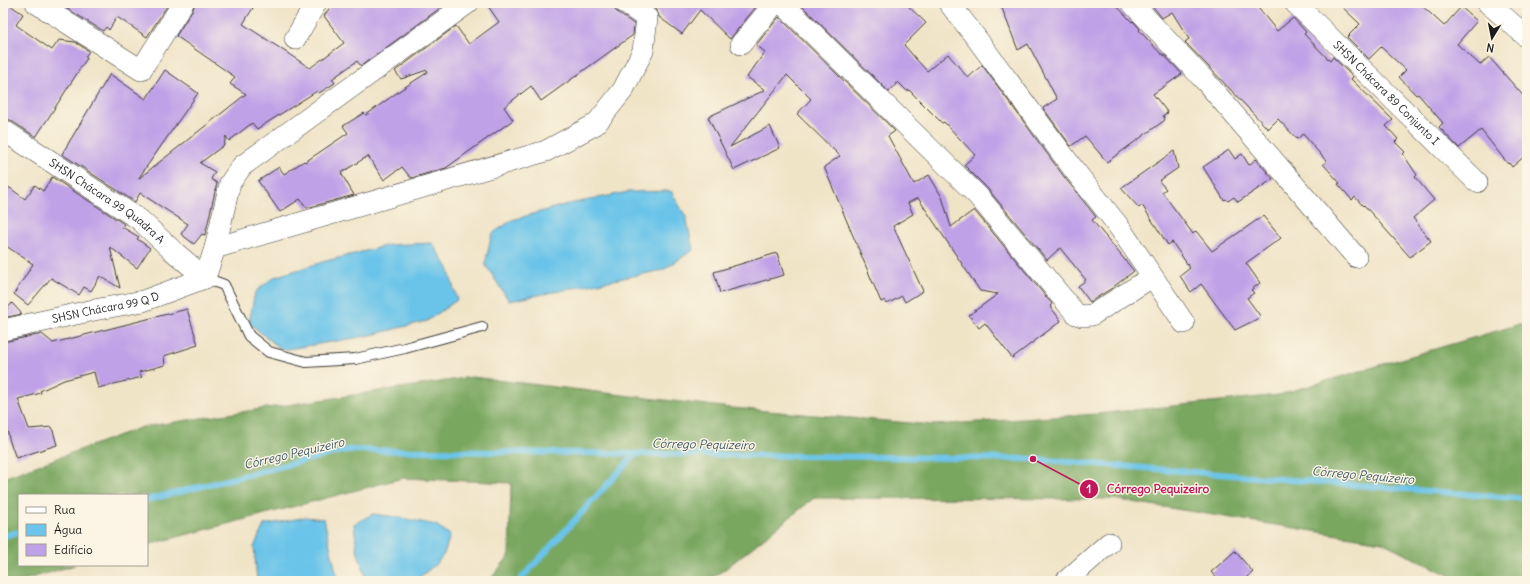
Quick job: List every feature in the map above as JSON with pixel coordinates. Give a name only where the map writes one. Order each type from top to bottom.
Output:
[{"type":"street","points":[[48,6],[141,70],[183,3]]},
{"type":"street","points":[[295,39],[316,3]]},
{"type":"street","points":[[205,278],[215,248],[230,183],[242,166],[468,3]]},
{"type":"street","points":[[215,248],[546,151],[596,124],[623,90],[642,51],[647,18],[625,3]]},
{"type":"street","points":[[741,44],[774,3]]},
{"type":"street","points":[[782,3],[978,196],[1076,314],[1082,316],[1092,315],[1152,277]]},
{"type":"street","points":[[949,3],[1075,171],[1117,224],[1184,323]]},
{"type":"street","points":[[1132,3],[1207,83],[1356,256]]},
{"type":"street","name":"SHSN Chácara 89 Conjunto I","points":[[1295,3],[1477,182]]},
{"type":"street","points":[[1488,3],[1527,37]]},
{"type":"street","name":"SHSN Chácara 99 Quadra A","points":[[3,130],[140,220],[205,278]]},
{"type":"street","name":"SHSN Chácara 99 Q D","points":[[3,330],[143,301],[205,278]]},
{"type":"street","points":[[1066,581],[1109,543]]},
{"type":"lane","points":[[205,278],[224,285],[249,336],[269,352],[306,362],[355,359],[405,348],[482,327]]},
{"type":"green space","points":[[1527,322],[1527,581],[1460,581],[1382,542],[1113,499],[814,498],[724,570],[706,581],[489,581],[509,556],[511,483],[403,478],[148,545],[148,494],[18,494],[18,566],[72,566],[21,581],[3,581],[3,478],[142,427],[472,377],[732,408],[934,425],[1096,414],[1278,395]]},
{"type":"water","points":[[671,191],[686,217],[693,250],[663,270],[509,301],[485,264],[492,234],[512,220],[564,205],[628,192]]},
{"type":"water","points":[[432,243],[448,268],[457,300],[427,321],[367,336],[282,350],[249,323],[255,292],[274,277],[326,261],[389,245]]},
{"type":"water","points":[[373,514],[436,525],[450,535],[444,554],[437,563],[415,581],[367,581],[357,550],[354,524]]},
{"type":"water","points":[[306,517],[324,519],[338,581],[257,581],[254,547],[264,525]]},
{"type":"building","points":[[3,3],[7,3],[23,14],[16,25],[52,50],[59,40],[75,42],[89,51],[85,57],[87,58],[36,137],[3,117]]},
{"type":"building","points":[[58,3],[169,3],[147,37],[117,17],[109,30],[106,27],[103,31]]},
{"type":"building","points":[[195,3],[256,3],[243,24],[310,68],[344,43],[324,16],[333,3],[447,3],[361,66],[357,61],[332,79],[335,83],[319,93],[317,91],[257,129],[252,123],[229,141],[226,136],[224,145],[200,163],[215,172],[211,179],[217,183],[205,235],[202,234],[194,244],[181,234],[188,224],[140,193],[135,202],[62,154],[110,74],[146,99],[165,70],[198,93],[138,179],[246,94],[230,84],[235,77],[176,36],[193,9]]},
{"type":"building","points":[[486,3],[613,3],[614,9],[618,13],[634,24],[633,35],[541,101],[531,86],[504,107],[513,120],[446,168],[411,178],[402,167],[384,180],[368,156],[341,173],[354,195],[307,208],[300,199],[280,212],[258,181],[279,167],[284,174],[304,161],[305,162],[348,133],[343,126],[364,113],[366,115],[428,72],[427,70],[401,79],[395,71],[456,26],[469,44],[499,22]]},
{"type":"building","points":[[646,3],[759,3],[730,39],[700,10],[682,34],[659,17],[654,8]]},
{"type":"building","points":[[799,3],[905,3],[926,23],[904,45],[927,71],[948,54],[968,78],[982,65],[1065,178],[1096,217],[1092,220],[1134,271],[1112,288],[1090,302],[1078,286],[1086,280],[1060,248],[1047,260],[987,188],[964,165],[975,155],[944,122],[942,123],[909,90],[907,91],[898,82],[889,92]]},
{"type":"building","points":[[1000,3],[1114,3],[1132,22],[1133,21],[1140,29],[1139,30],[1161,54],[1165,56],[1182,74],[1153,94],[1168,113],[1163,115],[1165,120],[1107,162],[1085,136],[1071,146],[1043,108],[1057,99],[1028,44],[1018,50]]},
{"type":"building","points":[[1150,3],[1254,3],[1277,31],[1293,18],[1306,32],[1304,34],[1330,61],[1333,57],[1353,77],[1351,79],[1393,120],[1386,126],[1398,139],[1395,142],[1405,152],[1403,154],[1417,175],[1415,177],[1434,200],[1413,218],[1431,241],[1410,257],[1364,205],[1363,206],[1355,197],[1352,200],[1338,184],[1340,183],[1323,164],[1327,162],[1303,134],[1297,139],[1278,119],[1268,129],[1185,42],[1189,39],[1172,12],[1162,18]]},
{"type":"building","points":[[1338,3],[1419,3],[1444,26],[1461,7],[1477,21],[1457,44],[1480,65],[1489,57],[1527,100],[1527,154],[1512,167],[1481,130],[1459,148],[1439,127],[1443,123],[1418,94],[1416,95],[1399,77],[1406,70],[1381,47],[1369,59],[1347,37],[1360,24]]},
{"type":"building","points":[[779,17],[895,131],[888,136],[914,184],[929,175],[942,197],[951,227],[974,210],[1052,304],[1050,306],[1061,321],[1012,358],[985,323],[979,328],[969,315],[998,294],[980,291],[918,198],[908,203],[913,214],[893,226],[923,291],[905,302],[902,296],[887,304],[885,300],[881,302],[824,167],[840,156],[797,114],[811,99],[787,75],[730,147],[770,126],[780,148],[734,170],[708,117],[765,90],[747,77],[765,52],[756,45]]},
{"type":"building","points":[[1229,150],[1235,159],[1242,154],[1249,165],[1256,159],[1273,179],[1238,202],[1234,197],[1228,201],[1226,199],[1224,200],[1203,167]]},
{"type":"building","points":[[1174,151],[1178,168],[1159,181],[1166,189],[1162,192],[1193,234],[1196,231],[1212,251],[1263,216],[1281,238],[1246,263],[1260,283],[1251,290],[1254,293],[1247,298],[1261,317],[1235,330],[1201,284],[1191,292],[1180,276],[1190,268],[1172,242],[1168,245],[1142,205],[1139,208],[1121,188]]},
{"type":"building","points":[[52,177],[124,224],[122,227],[139,237],[137,239],[150,248],[137,268],[110,247],[120,288],[100,276],[91,291],[84,287],[79,295],[51,278],[28,305],[14,294],[33,264],[3,244],[3,183],[25,199],[35,185],[43,191]]},
{"type":"building","points":[[777,253],[784,275],[720,293],[714,272]]},
{"type":"building","points":[[12,303],[22,314],[3,318],[3,314]]},
{"type":"building","points":[[187,309],[198,345],[164,356],[165,365],[139,372],[142,377],[98,388],[94,372],[64,380],[40,391],[41,393],[18,399],[29,429],[52,427],[57,445],[16,458],[10,442],[3,414],[3,342],[42,334],[53,343]]},
{"type":"building","points":[[1235,551],[1253,572],[1242,581],[1219,581],[1211,572]]},
{"type":"waterway","name":"Córrego Pequizeiro","points":[[148,500],[346,450],[1033,459],[1527,499]]},
{"type":"waterway","points":[[519,581],[635,454]]},
{"type":"waterway","name":"Córrego Pequizeiro","points":[[3,536],[18,532]]},
{"type":"place","name":"Córrego Pequizeiro","points":[[1033,459]]}]
